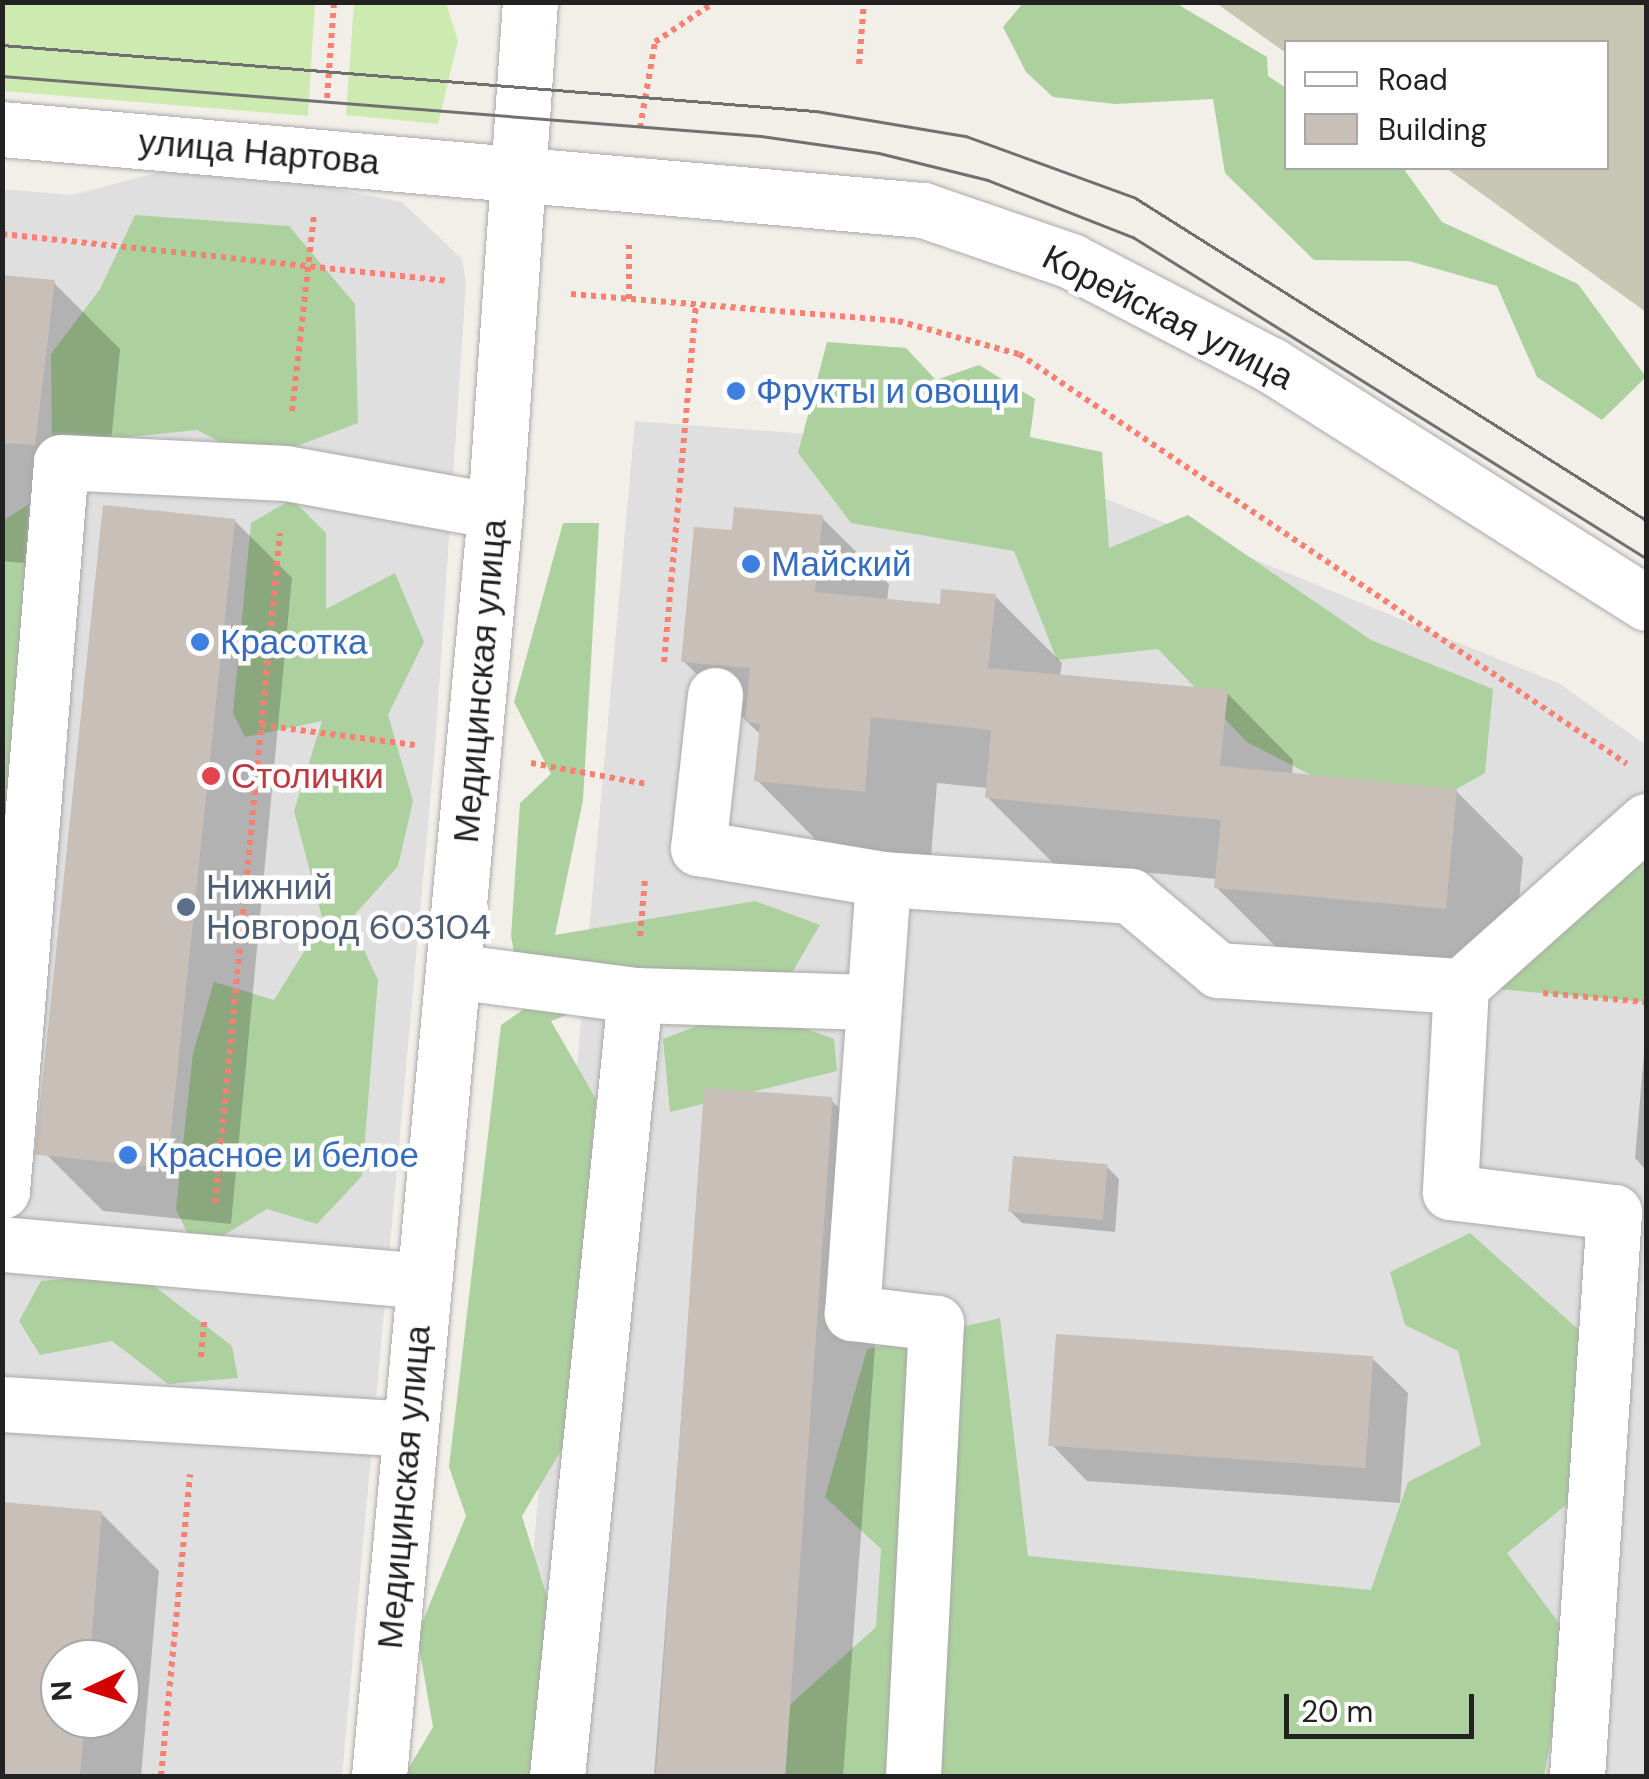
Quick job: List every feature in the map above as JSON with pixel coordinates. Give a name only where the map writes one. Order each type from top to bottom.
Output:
[{"type":"street","name":"Медицинская улица","points":[[378,1776],[495,512],[513,289],[515,172],[530,2]]},
{"type":"street","name":"улица Нартова","points":[[2,130],[515,172]]},
{"type":"street","name":"Корейская улица","points":[[515,172],[923,210],[1071,260],[1271,364],[1646,603]]},
{"type":"street","points":[[2,1191],[61,462],[286,473],[495,512]]},
{"type":"street","points":[[715,696],[698,848],[882,880],[1130,896],[1218,970],[1460,986],[1646,821]]},
{"type":"street","points":[[882,880],[870,1002],[852,1313],[936,1323],[913,1776]]},
{"type":"street","points":[[453,970],[635,995],[870,1002]]},
{"type":"street","points":[[1460,986],[1450,1192],[1614,1212],[1577,1776]]},
{"type":"street","points":[[557,1776],[635,995]]},
{"type":"street","points":[[2,1244],[422,1281]]},
{"type":"street","points":[[2,1404],[408,1429]]},
{"type":"path","points":[[162,1776],[334,2]]},
{"type":"path","points":[[656,42],[715,2]]},
{"type":"path","points":[[858,64],[864,2]]},
{"type":"path","points":[[2,234],[513,289],[898,321],[1018,354],[1630,766]]},
{"type":"path","points":[[664,670],[696,305]]},
{"type":"path","points":[[651,804],[655,766]]},
{"type":"path","points":[[635,995],[646,861]]},
{"type":"path","points":[[1460,986],[1646,1002]]},
{"type":"shaded area","points":[[1216,3],[1646,3],[1646,312],[1449,170],[1609,170],[1609,40],[1284,40],[1284,52]]},
{"type":"shaded area","points":[[160,172],[318,185],[402,202],[462,259],[466,283],[435,747],[342,1776],[3,1776],[2,189],[72,195]]},
{"type":"shaded area","points":[[635,421],[979,447],[1560,684],[1646,745],[1646,1776],[513,1776]]},
{"type":"green space","points":[[1174,2],[1267,57],[1268,76],[1284,87],[1284,170],[1404,170],[1442,222],[1578,284],[1646,377],[1602,420],[1537,377],[1497,286],[1409,261],[1314,260],[1225,173],[1213,99],[1115,104],[1053,97],[1026,72],[1003,27],[1023,3]]},
{"type":"green space","points":[[2,3],[315,3],[308,116],[3,91]]},
{"type":"green space","points":[[354,3],[446,3],[458,41],[438,124],[346,115]]},
{"type":"green space","points":[[135,215],[289,226],[355,304],[358,423],[257,461],[197,430],[52,445],[51,354],[100,289]]},
{"type":"green space","points":[[827,342],[906,348],[936,380],[979,365],[1035,399],[1030,437],[1102,452],[1109,548],[1188,515],[1371,640],[1493,689],[1485,773],[1400,821],[1247,742],[1158,649],[1057,660],[1014,551],[851,523],[798,453]]},
{"type":"green space","points":[[38,498],[59,705],[9,751],[45,843],[3,981],[3,521]]},
{"type":"green space","points":[[292,499],[326,533],[326,609],[395,573],[424,642],[388,715],[413,801],[398,866],[350,920],[378,980],[362,1176],[317,1224],[267,1209],[196,1252],[176,1209],[193,1053],[214,982],[274,1000],[323,921],[294,811],[322,721],[245,737],[233,713],[251,523]]},
{"type":"green space","points":[[563,523],[599,523],[583,800],[555,935],[755,901],[820,925],[767,1015],[834,1039],[837,1071],[670,1112],[663,1039],[707,1022],[676,973],[551,1021],[596,1099],[574,1360],[590,1402],[522,1516],[560,1639],[568,1776],[404,1776],[433,1727],[417,1635],[466,1516],[449,1467],[501,1025],[524,1009],[511,936],[520,803],[551,774],[514,702]]},
{"type":"green space","points":[[1646,821],[1646,1002],[1461,986]]},
{"type":"green space","points":[[1470,1233],[1580,1331],[1572,1500],[1507,1553],[1570,1638],[1544,1776],[781,1776],[772,1721],[876,1627],[881,1549],[825,1497],[867,1349],[1000,1318],[1028,1556],[1371,1590],[1408,1482],[1481,1445],[1458,1351],[1405,1325],[1390,1272]]},
{"type":"green space","points":[[136,1272],[232,1346],[238,1378],[168,1384],[112,1341],[40,1355],[19,1321],[41,1281]]},
{"type":"building","points":[[2,275],[55,280],[35,445],[2,443]]},
{"type":"building","points":[[103,505],[235,519],[167,1168],[35,1154]]},
{"type":"building","points":[[734,507],[823,515],[815,592],[940,604],[941,589],[996,594],[988,668],[1228,690],[1220,766],[1457,789],[1446,909],[1214,888],[1221,820],[985,798],[991,730],[871,717],[865,792],[754,781],[760,724],[745,722],[750,668],[681,662],[694,527],[732,530]]},
{"type":"building","points":[[704,1088],[833,1097],[785,1776],[656,1776]]},
{"type":"building","points":[[1013,1156],[1108,1164],[1103,1220],[1008,1212]]},
{"type":"building","points":[[1056,1334],[1373,1356],[1365,1468],[1048,1446]]},
{"type":"building","points":[[2,1502],[102,1511],[92,1639],[40,1639],[40,1739],[83,1739],[80,1776],[2,1776]]},
{"type":"tram line","points":[[2,45],[816,111],[966,136],[1134,197],[1646,520]]},
{"type":"tram line","points":[[2,76],[761,136],[879,153],[988,180],[1133,237],[1646,558]]},
{"type":"place","name":"Фрукты и овощи","points":[[736,391]]},
{"type":"place","name":"Майский","points":[[751,564]]},
{"type":"place","name":"Красотка","points":[[200,642]]},
{"type":"place","name":"Столички","points":[[211,776]]},
{"type":"place","name":"Нижний Новгород 603104","points":[[186,907]]},
{"type":"place","name":"Красное и белое","points":[[128,1155]]}]
